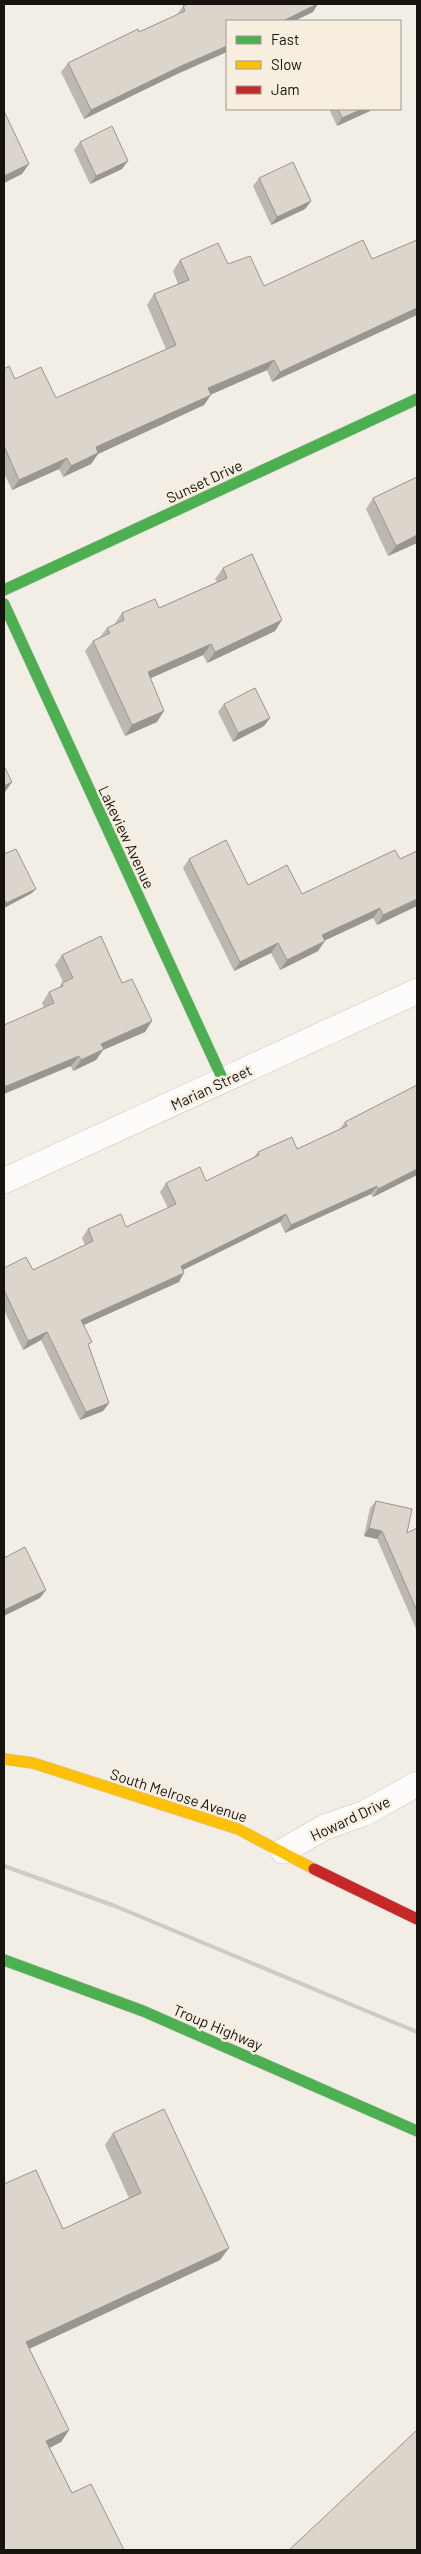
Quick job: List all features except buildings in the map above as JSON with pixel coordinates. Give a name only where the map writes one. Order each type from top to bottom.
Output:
[{"type":"street","name":"Sunset Drive","points":[[4,590],[417,399]]},
{"type":"street","name":"Lakeview Avenue","points":[[4,604],[224,1082]]},
{"type":"street","name":"Marian Street","points":[[4,1181],[224,1082],[417,991]]},
{"type":"street","name":"South Melrose Avenue","points":[[4,1759],[33,1763],[238,1829],[283,1851],[340,1883],[417,1919]]},
{"type":"street","name":"Howard Drive","points":[[283,1851],[325,1827],[365,1813],[417,1784]]},
{"type":"street","name":"Troup Highway","points":[[4,1960],[143,2011],[417,2131]]},
{"type":"railway","points":[[4,1866],[115,1906],[417,2032]]},
{"type":"traffic: fast","points":[[4,590],[417,399]]},
{"type":"traffic: fast","points":[[4,604],[224,1082]]},
{"type":"traffic: fast","points":[[4,1960],[143,2011],[417,2131]]},
{"type":"traffic: slow","points":[[4,1759],[33,1763],[238,1829],[314,1869]]},
{"type":"traffic: jam","points":[[314,1869],[417,1919]]}]
